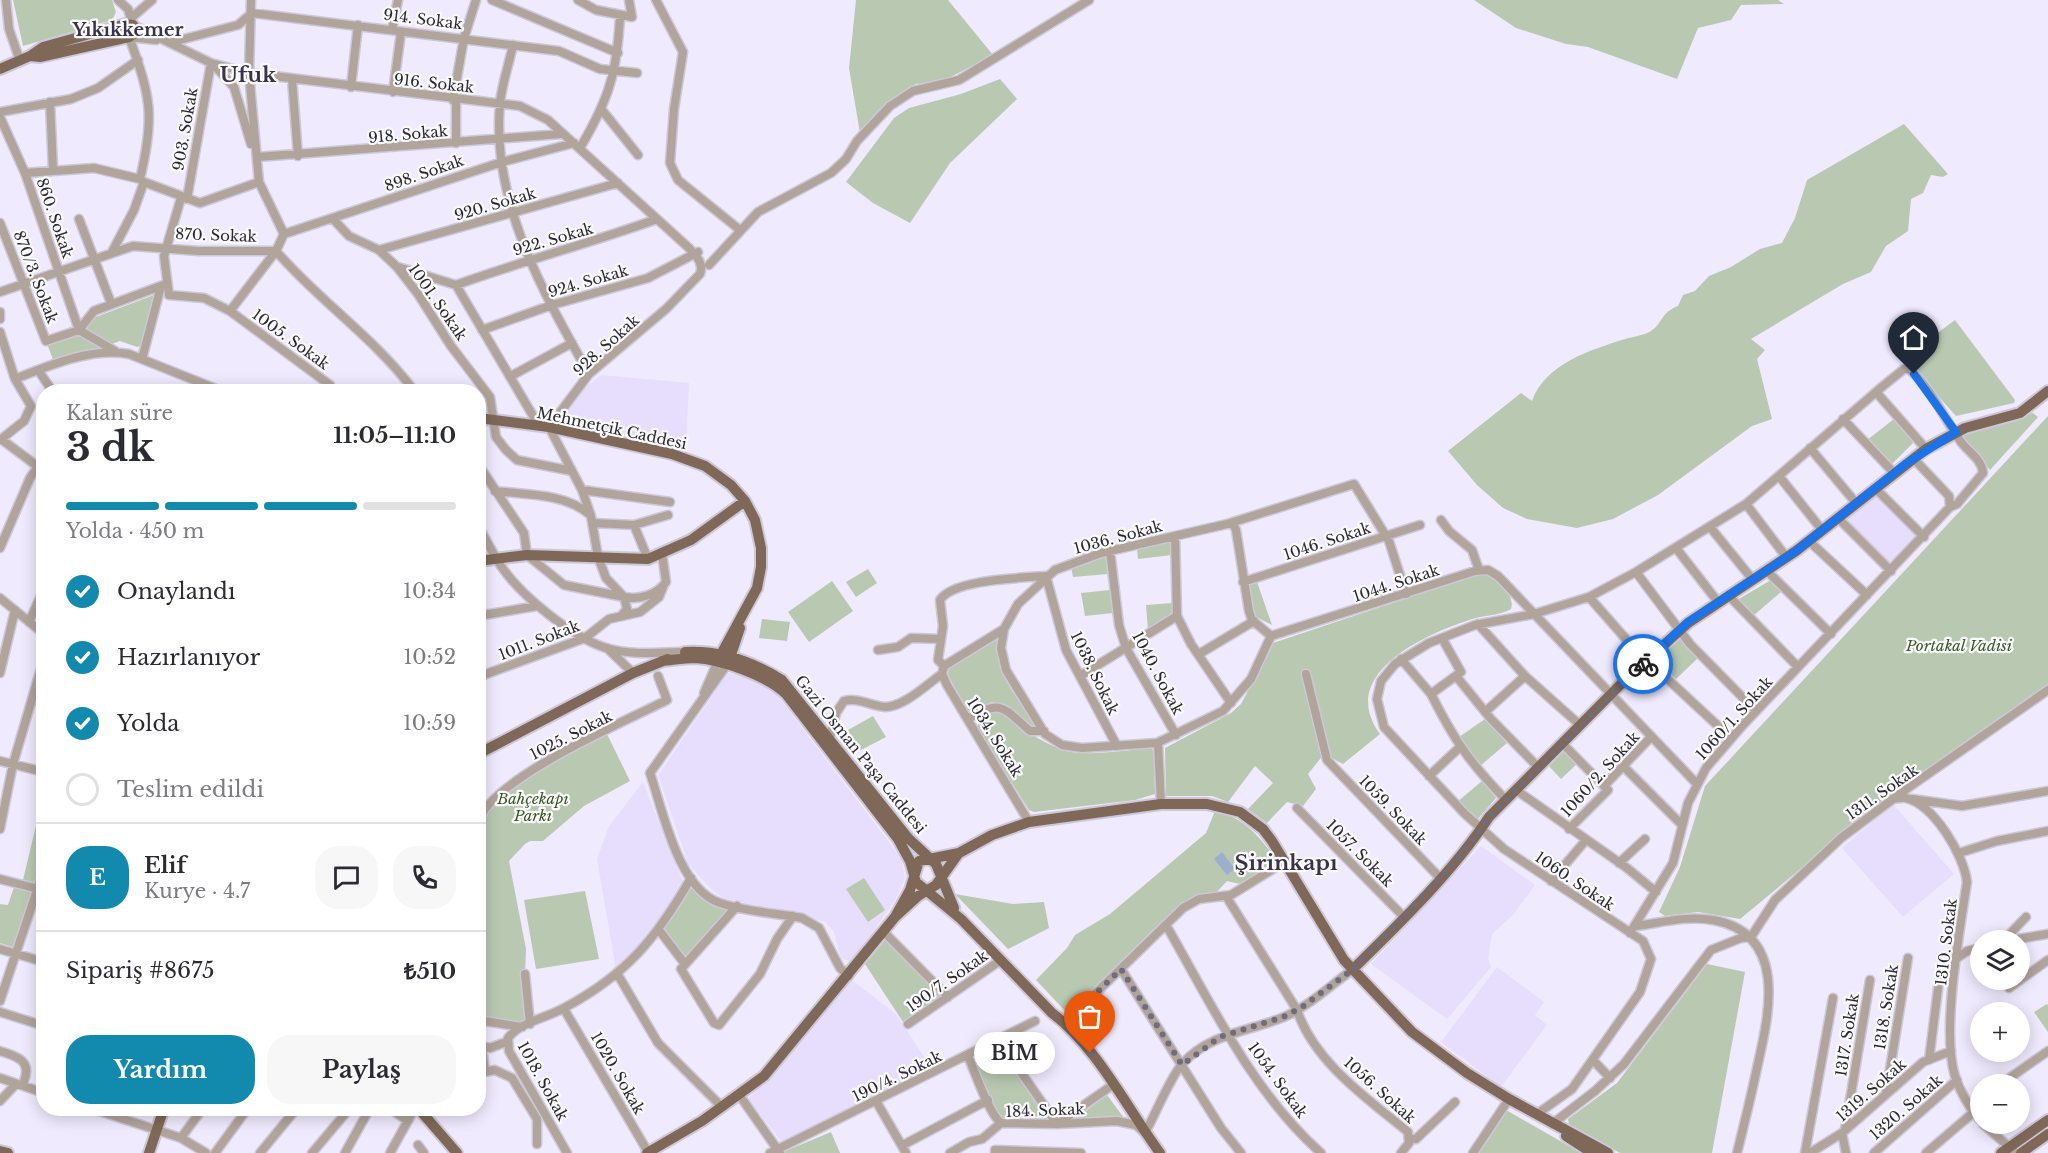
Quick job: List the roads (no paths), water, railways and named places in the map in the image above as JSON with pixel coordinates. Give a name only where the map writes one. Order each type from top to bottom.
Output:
[{"type":"main road","points":[[0,69],[43,47],[129,23],[135,31],[129,37],[40,57],[25,58]]},
{"type":"main road","points":[[1352,970],[1440,878],[1506,800],[1610,695],[1679,630],[1728,595],[1787,558],[1926,449],[1956,432],[2020,413],[2048,391]]},
{"type":"main road","name":"Mehmetçik Caddesi","points":[[486,419],[544,426],[695,462],[723,478],[745,501],[758,529],[761,567],[757,588],[724,660]]},
{"type":"main road","points":[[486,560],[526,555],[648,559],[691,540],[745,501]]},
{"type":"main road","name":"Gazi Osman Paşa Caddesi","points":[[486,748],[633,673],[680,652],[706,651],[765,679],[786,694],[898,839],[910,861],[912,875]]},
{"type":"main road","name":"Gazi Osman Paşa Caddesi","points":[[662,662],[695,658],[724,660],[767,670],[782,680],[909,839],[931,860]]},
{"type":"main road","points":[[647,1153],[740,1096],[764,1076],[849,976],[895,917],[910,890],[912,875],[919,861],[959,853],[993,835],[1029,822],[1161,804],[1207,804],[1240,812],[1263,830],[1286,861],[1352,970],[1413,1032],[1467,1072],[1537,1114],[1559,1132],[1592,1153]]},
{"type":"main road","points":[[895,917],[927,889],[936,885],[959,853]]},
{"type":"main road","points":[[931,860],[939,869],[950,901],[961,919]]},
{"type":"main road","points":[[912,875],[920,886],[927,889],[961,919],[1052,1013],[1065,1023],[1114,1084],[1160,1153]]},
{"type":"main road","points":[[149,1153],[161,1116]]},
{"type":"main road","points":[[424,1116],[457,1153]]},
{"type":"main road","points":[[2008,1151],[2048,1120]]},
{"type":"main road","points":[[1552,1124],[1566,1128],[1608,1153]]},
{"type":"main road","points":[[2021,1153],[2048,1134]]},
{"type":"main road","points":[[0,1151],[8,1153]]},
{"type":"street","points":[[6,0],[4,19],[25,58]]},
{"type":"street","points":[[118,0],[129,23],[152,0]]},
{"type":"street","points":[[252,0],[249,74],[259,182],[284,234]]},
{"type":"street","points":[[392,30],[398,0]]},
{"type":"street","points":[[456,143],[454,100],[464,38],[476,0]]},
{"type":"street","points":[[492,0],[618,52]]},
{"type":"street","points":[[578,0],[596,10],[632,17],[629,0]]},
{"type":"street","points":[[656,0],[684,52],[674,109],[670,163],[678,180],[740,230]]},
{"type":"street","name":"928. Sokak","points":[[686,288],[705,273],[709,265],[740,230],[770,204],[831,173],[846,159],[857,141],[890,106],[913,91],[959,80],[1089,0]]},
{"type":"street","points":[[172,42],[238,25],[252,13]]},
{"type":"street","name":"914. Sokak","points":[[252,13],[559,51],[586,64],[614,72],[637,73]]},
{"type":"street","points":[[577,146],[602,110],[618,52],[620,16]]},
{"type":"street","name":"916. Sokak","points":[[129,23],[211,63],[249,74],[520,106],[548,120],[694,252]]},
{"type":"street","points":[[351,87],[358,25]]},
{"type":"street","points":[[393,92],[401,32]]},
{"type":"street","points":[[112,252],[134,210],[142,181],[150,116],[148,88],[129,37],[149,38],[211,63],[234,87],[258,172]]},
{"type":"street","points":[[513,45],[501,102],[500,139],[502,162],[513,214],[529,258],[589,374]]},
{"type":"street","points":[[0,112],[72,99],[98,88],[138,60]]},
{"type":"street","name":"903. Sokak","points":[[142,359],[164,285],[164,256],[184,199],[211,63]]},
{"type":"street","points":[[292,79],[298,156]]},
{"type":"street","points":[[50,102],[53,169]]},
{"type":"street","points":[[602,110],[638,155]]},
{"type":"street","name":"860. Sokak","points":[[0,117],[3,134],[25,173],[78,330]]},
{"type":"street","name":"918. Sokak","points":[[257,157],[298,156],[561,134]]},
{"type":"street","name":"898. Sokak","points":[[284,234],[502,162],[577,146]]},
{"type":"street","points":[[25,173],[53,169],[104,169],[200,203],[259,182]]},
{"type":"street","name":"920. Sokak","points":[[379,250],[618,183]]},
{"type":"street","points":[[79,219],[96,257],[111,303]]},
{"type":"street","name":"1001. Sokak","points":[[333,219],[349,236],[379,250],[397,267],[481,384]]},
{"type":"street","name":"922. Sokak","points":[[456,285],[529,258],[594,242],[657,219]]},
{"type":"street","name":"870/3. Sokak","points":[[0,223],[4,244],[26,284],[46,341],[78,330]]},
{"type":"street","name":"1005. Sokak","points":[[230,312],[276,251],[284,234]]},
{"type":"street","name":"870. Sokak","points":[[0,292],[133,246],[198,251],[276,251],[302,282],[348,318],[407,384]]},
{"type":"street","points":[[694,252],[709,265]]},
{"type":"street","name":"928. Sokak","points":[[544,426],[589,374],[666,309],[702,271],[694,252]]},
{"type":"street","name":"924. Sokak","points":[[482,330],[552,305],[648,278],[694,252]]},
{"type":"street","points":[[397,267],[456,285],[582,490],[592,519],[598,557],[606,578],[624,597],[627,609],[621,616]]},
{"type":"street","points":[[164,285],[94,311],[78,330],[115,351],[142,359],[204,384]]},
{"type":"street","name":"1005. Sokak","points":[[164,285],[169,295],[204,298],[230,312],[329,384]]},
{"type":"street","points":[[0,312],[0,319]]},
{"type":"street","points":[[0,332],[15,378],[31,406],[24,421],[1,439],[36,465]]},
{"type":"street","points":[[511,376],[572,343]]},
{"type":"street","points":[[15,378],[93,353],[115,351]]},
{"type":"street","name":"1060. Sokak","points":[[1633,929],[1551,881],[1504,849],[1481,829],[1384,727],[1379,714],[1377,695],[1381,681],[1401,660],[1442,638],[1478,624],[1534,614],[1589,597],[1676,548],[1746,504],[1907,368],[1921,383],[1956,432]]},
{"type":"street","points":[[38,370],[48,384]]},
{"type":"street","name":"1001. Sokak","points":[[486,391],[490,397],[496,421],[496,437],[517,460],[572,471]]},
{"type":"street","points":[[1876,392],[1926,449]]},
{"type":"street","points":[[1843,420],[1894,473]]},
{"type":"street","name":"1060/1. Sokak","points":[[1633,929],[1672,863],[1696,783],[1731,738],[1756,711],[1980,478],[1983,467],[1958,438],[1956,432]]},
{"type":"street","points":[[1810,448],[1856,503]]},
{"type":"street","points":[[1913,458],[1949,496],[1950,507]]},
{"type":"street","points":[[0,548],[36,468]]},
{"type":"street","points":[[1779,476],[1822,530]]},
{"type":"street","points":[[486,477],[524,533],[526,555],[564,585],[624,597],[645,597],[663,587],[668,578],[662,553]]},
{"type":"street","name":"1036. Sokak","points":[[1271,636],[1251,679],[1223,711],[1158,743],[1117,746],[1071,747],[1054,741],[1044,731],[1006,669],[1001,648],[1004,629],[1018,604],[1046,576],[1068,564],[1110,551],[1227,524],[1354,484],[1386,536],[1406,594]]},
{"type":"street","points":[[1875,488],[1924,537]]},
{"type":"street","points":[[582,490],[670,502]]},
{"type":"street","points":[[495,491],[565,500],[579,505],[592,519],[634,525],[668,515]]},
{"type":"street","points":[[1746,504],[1787,558]]},
{"type":"street","points":[[1838,518],[1891,571]]},
{"type":"street","points":[[1441,520],[1449,531],[1472,550],[1479,570],[1488,570],[1498,576],[1525,607],[1696,783]]},
{"type":"street","points":[[1227,524],[1233,524],[1236,530],[1243,582],[1254,621],[1271,636]]},
{"type":"street","points":[[634,525],[648,559]]},
{"type":"street","name":"1046. Sokak","points":[[1243,582],[1420,525]]},
{"type":"street","points":[[1710,527],[1753,580]]},
{"type":"street","points":[[1175,536],[1177,616],[1231,703]]},
{"type":"street","points":[[486,540],[517,587],[537,606],[585,638],[606,648],[633,653],[680,652]]},
{"type":"street","points":[[1809,541],[1867,595]]},
{"type":"street","points":[[1676,548],[1718,602]]},
{"type":"street","name":"1040. Sokak","points":[[1110,551],[1119,625],[1126,648],[1176,735]]},
{"type":"street","name":"1044. Sokak","points":[[1271,636],[1479,570]]},
{"type":"street","points":[[1767,571],[1831,634]]},
{"type":"street","points":[[1635,572],[1679,630],[1756,711]]},
{"type":"street","points":[[943,670],[938,660],[943,626],[940,600],[945,593],[967,586],[1046,576]]},
{"type":"street","name":"1038. Sokak","points":[[1046,576],[1066,650],[1117,746]]},
{"type":"street","name":"1011. Sokak","points":[[486,674],[585,638],[609,619],[640,612],[659,597],[663,587]]},
{"type":"street","points":[[1728,595],[1798,667]]},
{"type":"street","points":[[1589,597],[1633,647],[1731,738]]},
{"type":"street","points":[[0,598],[36,628]]},
{"type":"street","points":[[486,615],[537,606]]},
{"type":"street","points":[[29,622],[36,607]]},
{"type":"street","points":[[0,673],[15,610]]},
{"type":"street","points":[[1080,676],[1177,616]]},
{"type":"street","points":[[1199,654],[1254,621]]},
{"type":"street","points":[[1478,624],[1525,676],[1580,725]]},
{"type":"street","points":[[830,738],[839,705],[844,701],[854,700],[886,707],[899,704],[943,670],[1004,629]]},
{"type":"street","points":[[878,651],[898,647],[911,638],[941,639]]},
{"type":"street","points":[[1431,694],[1461,672],[1442,638]]},
{"type":"street","points":[[606,648],[633,673]]},
{"type":"street","points":[[724,660],[695,713],[650,773],[672,841],[691,878],[712,899],[808,920],[819,928],[840,968],[849,976]]},
{"type":"street","points":[[1401,660],[1431,694],[1460,747],[1482,776],[1506,800]]},
{"type":"street","name":"1034. Sokak","points":[[943,670],[968,719],[1029,822]]},
{"type":"street","name":"1059. Sokak","points":[[1306,674],[1327,760],[1440,878]]},
{"type":"street","name":"1025. Sokak","points":[[486,810],[513,781],[560,754],[667,700],[658,676]]},
{"type":"street","points":[[1456,676],[1485,712],[1538,767]]},
{"type":"street","points":[[1485,712],[1525,676]]},
{"type":"street","points":[[0,830],[13,764],[36,685]]},
{"type":"street","name":"1311. Sokak","points":[[1751,937],[1775,900],[1841,838],[1892,799],[2048,690]]},
{"type":"street","points":[[968,719],[987,707],[994,706],[1009,712],[1030,731],[1044,731]]},
{"type":"street","name":"1060/2. Sokak","points":[[1569,829],[1608,790],[1604,786],[1651,737]]},
{"type":"street","points":[[1158,743],[1161,804]]},
{"type":"street","points":[[1562,743],[1604,786]]},
{"type":"street","points":[[1429,776],[1460,747]]},
{"type":"street","points":[[0,761],[36,770]]},
{"type":"street","points":[[1623,766],[1683,825]]},
{"type":"street","points":[[1516,790],[1656,892]]},
{"type":"street","points":[[1892,799],[1906,798],[1962,806],[2048,791]]},
{"type":"street","name":"1310. Sokak","points":[[1906,798],[1930,815],[1959,853],[1967,882],[1957,958],[1951,1051],[1957,1080],[1970,1105]]},
{"type":"street","name":"1057. Sokak","points":[[1297,808],[1404,917]]},
{"type":"street","points":[[1959,853],[1996,841],[2048,831]]},
{"type":"street","points":[[1619,863],[1645,839]]},
{"type":"street","points":[[1551,881],[1586,840]]},
{"type":"street","points":[[1065,1023],[1183,908],[1199,899],[1226,896],[1286,861]]},
{"type":"street","name":"1018. Sokak","points":[[567,1153],[506,1042],[511,1034],[526,1025],[564,1009],[618,975],[658,930],[691,878]]},
{"type":"street","points":[[0,879],[36,888]]},
{"type":"street","name":"1056. Sokak","points":[[1226,896],[1297,1010],[1301,1022],[1333,1066],[1408,1132],[1411,1139],[1401,1153]]},
{"type":"street","points":[[737,906],[681,969],[714,1023],[719,1025],[760,974],[777,939],[793,916]]},
{"type":"street","points":[[0,1001],[36,911]]},
{"type":"street","points":[[2014,930],[2026,917]]},
{"type":"street","points":[[1633,929],[1706,919],[1727,924],[1751,937],[1765,963],[1770,1007],[1737,1153]]},
{"type":"street","name":"1054. Sokak","points":[[1166,925],[1229,1033],[1282,1113],[1321,1153]]},
{"type":"street","points":[[2044,935],[2048,927]]},
{"type":"street","points":[[1537,1114],[1572,1089],[1640,992],[1651,959],[1647,946],[1633,929]]},
{"type":"street","points":[[658,930],[685,964]]},
{"type":"street","points":[[884,932],[948,997]]},
{"type":"street","points":[[1552,1124],[1624,1064],[1702,958],[1718,945],[1751,937]]},
{"type":"street","points":[[0,949],[36,960]]},
{"type":"street","points":[[1957,958],[1970,950]]},
{"type":"street","name":"1318. Sokak","points":[[1886,1095],[1908,958]]},
{"type":"street","name":"190/7. Sokak","points":[[909,1024],[1001,960]]},
{"type":"street","points":[[2030,973],[2048,960]]},
{"type":"street","points":[[1121,969],[1221,1128],[1241,1153]]},
{"type":"street","points":[[1145,1133],[1182,1065],[1203,1047],[1229,1033],[1283,1017],[1297,1010],[1352,970]]},
{"type":"street","points":[[486,1021],[526,1025],[525,974]]},
{"type":"street","points":[[618,975],[658,1043],[722,1107]]},
{"type":"street","name":"1317. Sokak","points":[[1843,1131],[1870,980]]},
{"type":"street","points":[[1929,1060],[1939,981]]},
{"type":"street","points":[[1805,1153],[1833,998]]},
{"type":"street","name":"1020. Sokak","points":[[564,1009],[647,1153]]},
{"type":"street","points":[[0,1012],[36,1023]]},
{"type":"street","name":"190/4. Sokak","points":[[776,1151],[1035,1022]]},
{"type":"street","points":[[999,1041],[1057,1124],[1114,1084]]},
{"type":"street","points":[[486,1047],[506,1042]]},
{"type":"street","points":[[0,1051],[19,1057],[25,1063],[27,1073],[20,1083],[0,1101]]},
{"type":"street","name":"1319. Sokak","points":[[1810,1153],[1843,1131],[1929,1060],[1951,1051]]},
{"type":"street","points":[[2015,1074],[2048,1051]]},
{"type":"street","points":[[968,1056],[988,1100],[990,1113],[1001,1123]]},
{"type":"street","points":[[1593,1060],[1610,1078]]},
{"type":"street","points":[[486,1072],[504,1072],[518,1066]]},
{"type":"street","points":[[504,1072],[526,1097],[537,1119],[537,1144]]},
{"type":"street","points":[[0,1078],[36,1090]]},
{"type":"street","name":"1320. Sokak","points":[[1874,1153],[1957,1080]]},
{"type":"street","points":[[740,1096],[776,1151]]},
{"type":"street","points":[[1473,1153],[1509,1099]]},
{"type":"street","points":[[876,1101],[904,1149],[988,1100]]},
{"type":"street","points":[[1411,1139],[1416,1139],[1455,1102]]},
{"type":"street","points":[[1926,1153],[1970,1111]]},
{"type":"street","points":[[114,1116],[181,1137],[206,1153]]},
{"type":"street","points":[[181,1137],[197,1116]]},
{"type":"street","points":[[215,1153],[242,1116]]},
{"type":"street","points":[[260,1153],[290,1116]]},
{"type":"street","points":[[312,1153],[343,1116]]},
{"type":"street","points":[[345,1153],[366,1116]]},
{"type":"street","points":[[401,1116],[408,1121]]},
{"type":"street","points":[[390,1153],[411,1116]]},
{"type":"street","name":"184. Sokak","points":[[950,1153],[969,1142],[982,1139],[1001,1123],[1057,1124],[1117,1121],[1136,1125],[1145,1133]]},
{"type":"street","points":[[1843,1131],[1846,1153]]},
{"type":"street","points":[[1992,1134],[2008,1151]]},
{"type":"street","points":[[418,1145],[424,1153]]},
{"type":"street","points":[[995,1153],[995,1150],[1081,1153]]},
{"type":"water","points":[[1222,852],[1235,869],[1227,875],[1214,859]]},
{"type":"place","name":"BİM","points":[[1090,1053]]},
{"type":"district","name":"Yıkıkkemer","points":[[128,30]]},
{"type":"district","name":"Ufuk","points":[[248,75]]},
{"type":"district","name":"Şirinkapı","points":[[1286,863]]},
{"type":"park label","name":"Portakal Vadisi","points":[[1959,645]]},
{"type":"park label","name":"Bahçekapı Parkı","points":[[533,806]]}]
